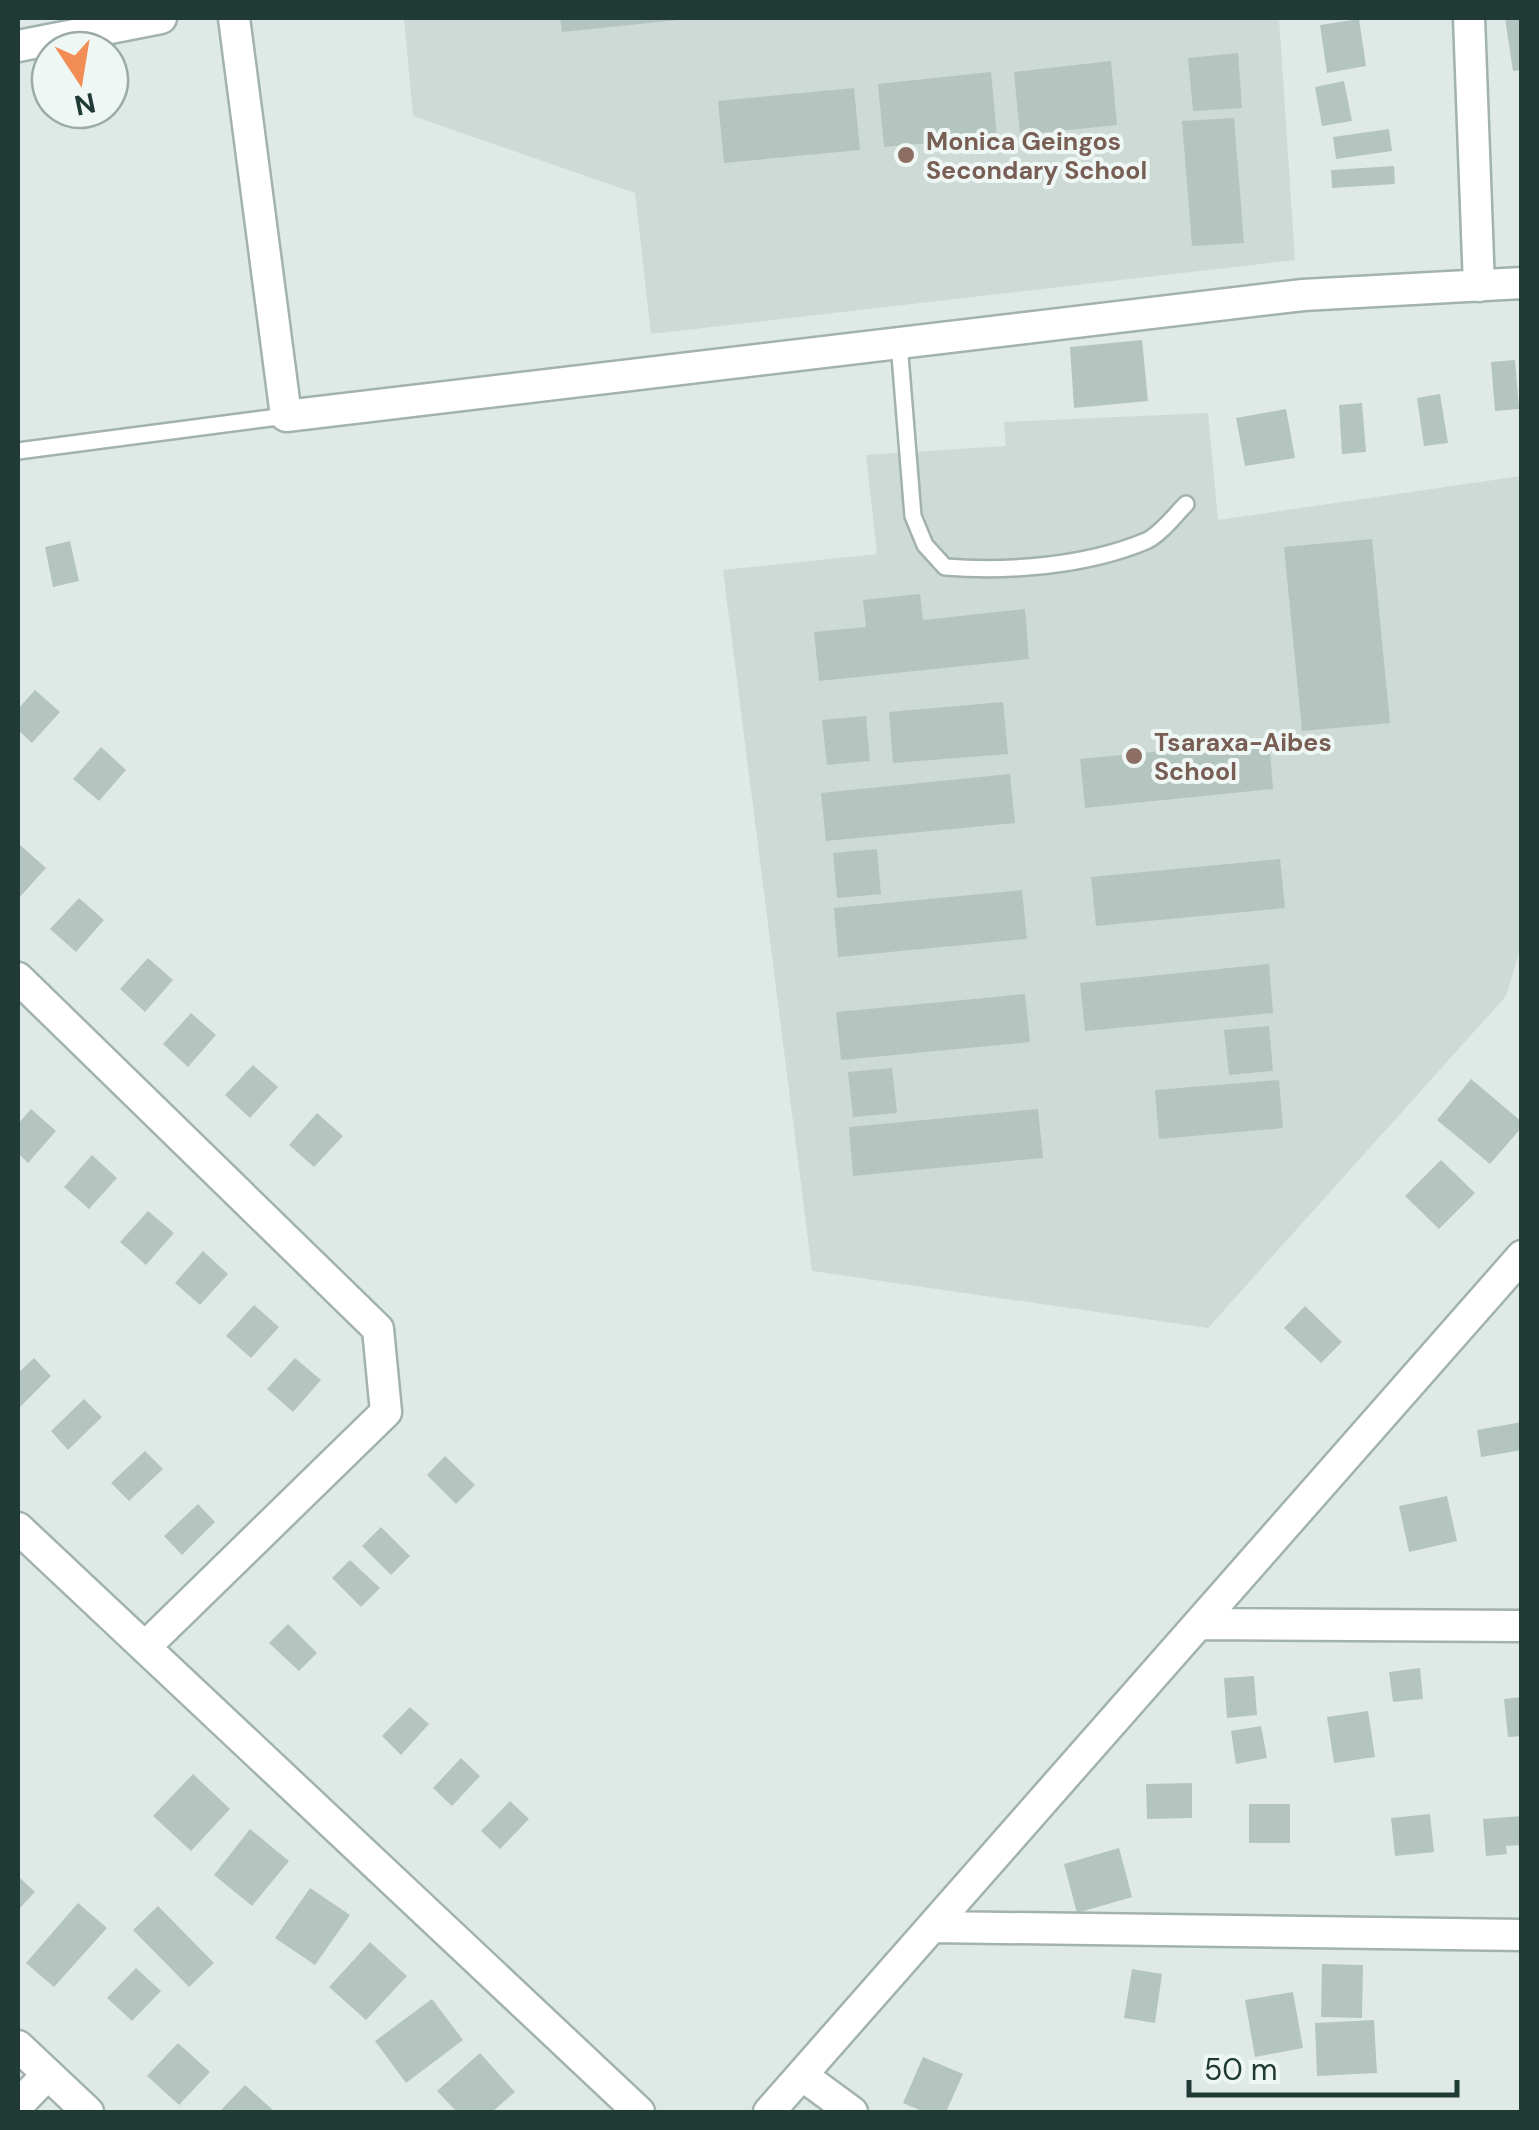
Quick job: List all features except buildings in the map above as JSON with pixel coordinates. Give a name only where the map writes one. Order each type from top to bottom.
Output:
[{"type":"street","points":[[18,46],[160,18]]},
{"type":"street","points":[[234,18],[286,416],[1303,295],[1522,284]]},
{"type":"street","points":[[1468,18],[1479,286]]},
{"type":"street","points":[[18,978],[378,1328],[386,1412],[144,1647]]},
{"type":"street","points":[[769,2112],[1200,1624],[1510,1285],[1522,1256]]},
{"type":"street","points":[[18,1528],[639,2112]]},
{"type":"street","points":[[1200,1624],[1522,1626]]},
{"type":"street","points":[[934,1927],[1522,1935]]},
{"type":"street","points":[[18,2046],[88,2112]]},
{"type":"street","points":[[18,2105],[48,2074]]},
{"type":"street","points":[[802,2076],[852,2112]]},
{"type":"lane","points":[[899,343],[913,516],[925,545],[945,566],[990,570],[1088,558],[1150,540],[1186,504]]},
{"type":"lane","points":[[18,451],[286,416]]},
{"type":"shaded area","name":"Monica Geingos Secondary School","points":[[404,18],[1279,18],[1295,260],[651,334],[635,193],[413,116]]},
{"type":"shaded area","name":"Tsaraxa-Aibes School","points":[[1208,413],[1218,520],[1521,476],[1522,943],[1506,996],[1208,1328],[812,1271],[723,570],[877,554],[866,455],[1006,446],[1004,422]]},
{"type":"place","name":"Monica Geingos Secondary School","points":[[906,155]]},
{"type":"place","name":"Tsaraxa-Aibes School","points":[[1134,756]]}]
